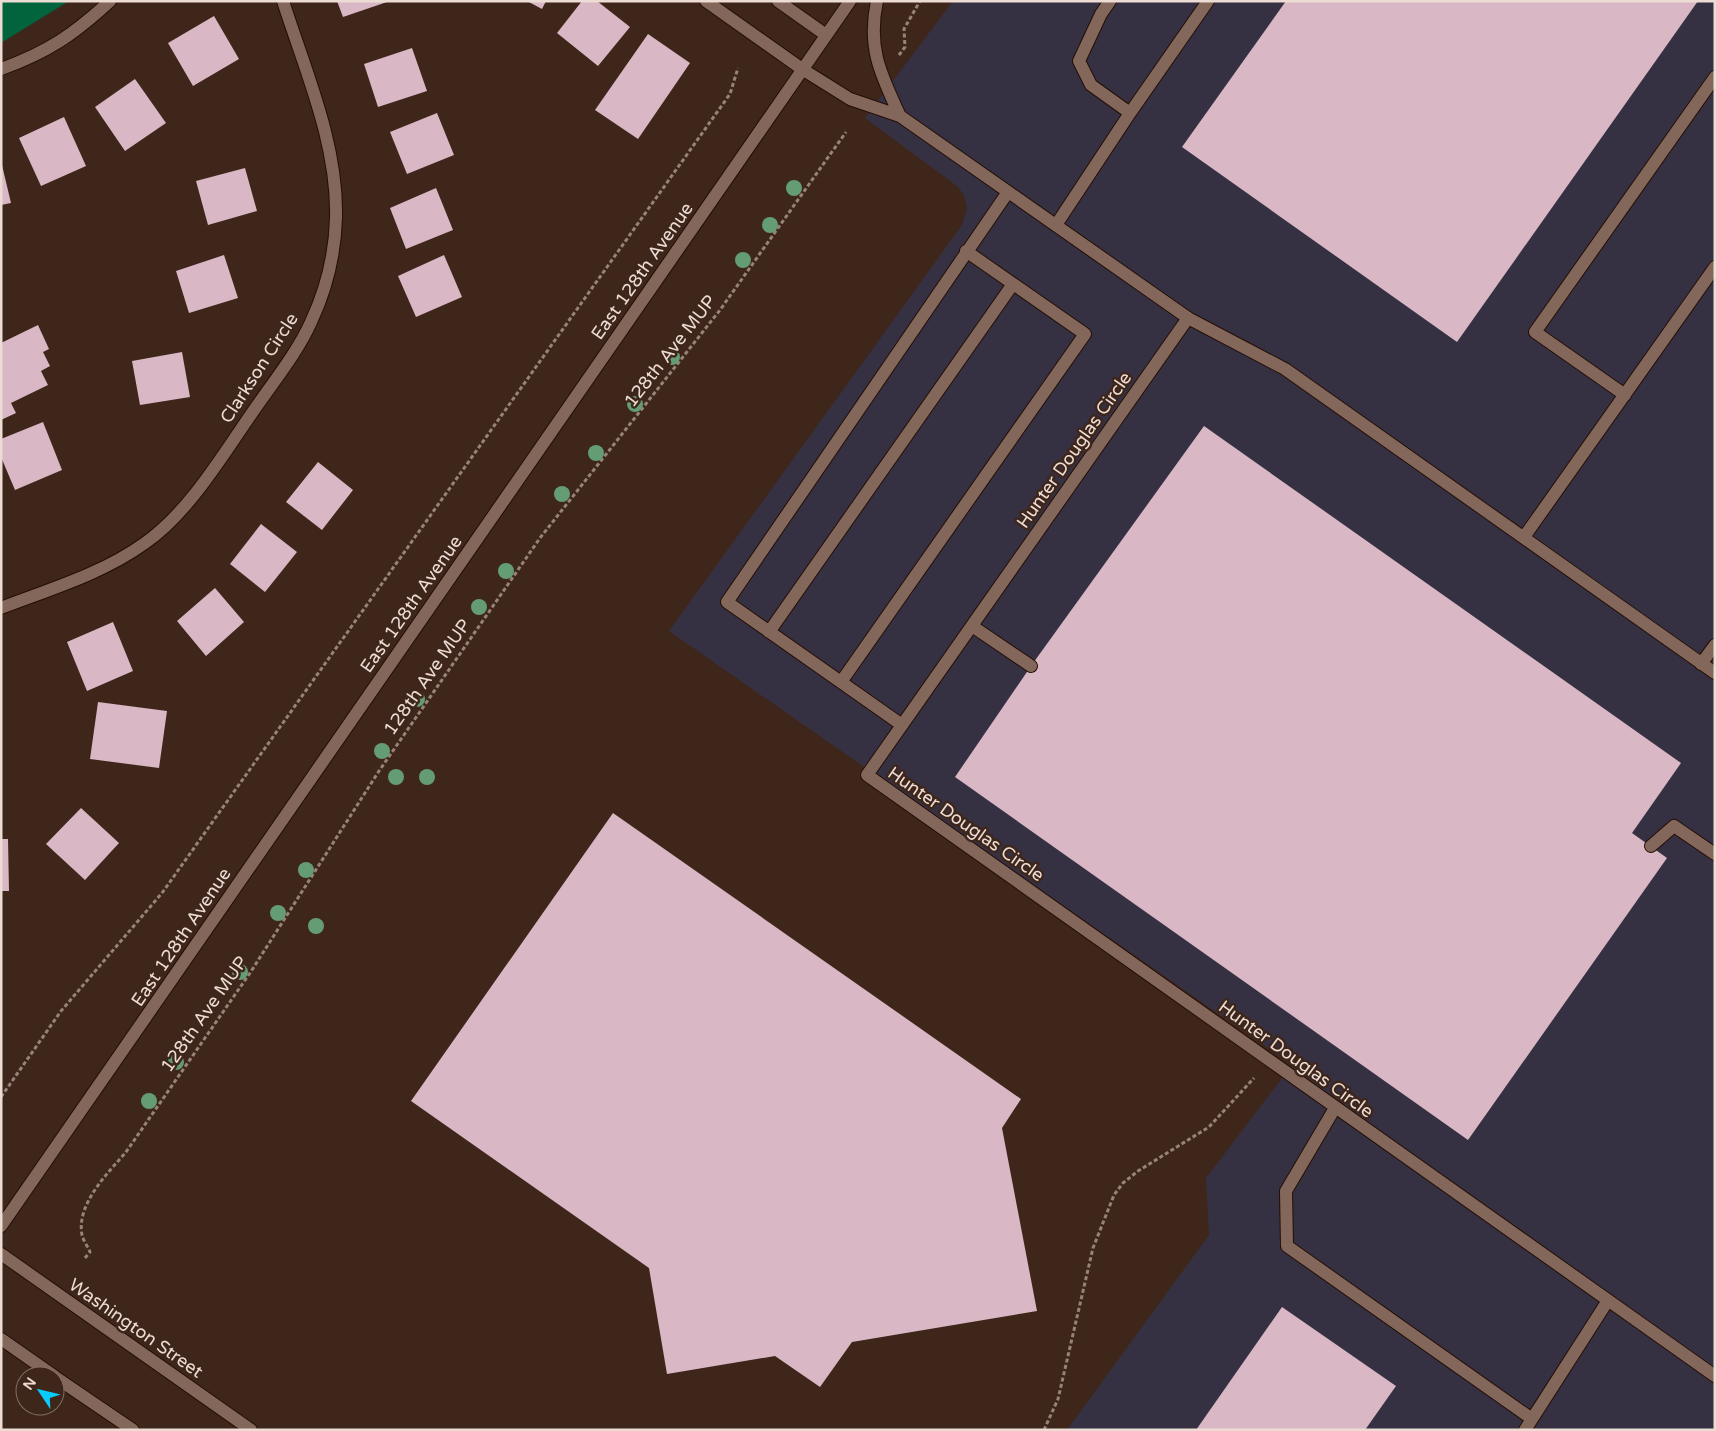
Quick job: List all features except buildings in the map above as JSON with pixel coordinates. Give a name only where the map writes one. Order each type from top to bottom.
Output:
[{"type":"street","points":[[1,69],[37,56],[54,46],[86,23],[110,1]]},
{"type":"street","name":"Clarkson Circle","points":[[1,608],[86,576],[116,561],[146,543],[167,525],[204,482],[292,356],[310,324],[330,272],[336,218],[334,192],[325,132],[283,1]]},
{"type":"street","points":[[706,1],[802,69],[850,99],[900,116],[1188,318],[1285,369],[1715,673]]},
{"type":"street","points":[[778,1],[826,34]]},
{"type":"street","name":"East 128th Avenue","points":[[1,1226],[850,1]]},
{"type":"street","points":[[877,1],[874,23],[876,59],[900,116]]},
{"type":"street","points":[[1110,1],[1100,14],[1079,61],[1091,85],[1130,113]]},
{"type":"street","points":[[1056,225],[1130,113],[1208,1]]},
{"type":"street","points":[[1624,395],[1535,332],[1715,77]]},
{"type":"street","points":[[902,725],[727,602],[1008,192]]},
{"type":"street","points":[[841,682],[1085,334],[966,251]]},
{"type":"street","points":[[1524,537],[1715,267]]},
{"type":"street","points":[[769,632],[1013,284]]},
{"type":"street","name":"Hunter Douglas Circle","points":[[1188,318],[867,775],[1607,1302],[1715,1376]]},
{"type":"street","points":[[972,626],[1031,666]]},
{"type":"street","points":[[1702,664],[1715,645]]},
{"type":"street","points":[[1651,846],[1674,826],[1715,854]]},
{"type":"street","points":[[1335,1108],[1286,1191],[1286,1246],[1528,1424],[1607,1302]]},
{"type":"street","name":"Washington Street","points":[[1,1254],[251,1430]]},
{"type":"street","points":[[1,1339],[40,1366]]},
{"type":"street","points":[[65,1383],[133,1430]]},
{"type":"path","points":[[894,62],[905,47],[904,28],[920,1]]},
{"type":"path","points":[[1,1097],[62,1011],[162,893],[730,94],[738,68]]},
{"type":"path","name":"128th Ave MUP","points":[[85,1258],[90,1252],[82,1236],[82,1218],[92,1196],[106,1174],[126,1152],[250,973],[379,771],[540,538],[720,310],[846,132]]},
{"type":"path","points":[[1044,1430],[1058,1399],[1093,1248],[1114,1195],[1123,1183],[1138,1171],[1210,1127],[1254,1078]]},
{"type":"shaded area","points":[[953,1],[1715,1],[1715,1430],[1067,1430],[1209,1235],[1206,1178],[1292,1065],[669,631],[962,225],[967,208],[964,195],[957,186],[865,118]]},
{"type":"green space","points":[[1,1],[69,1],[1,43]]}]
